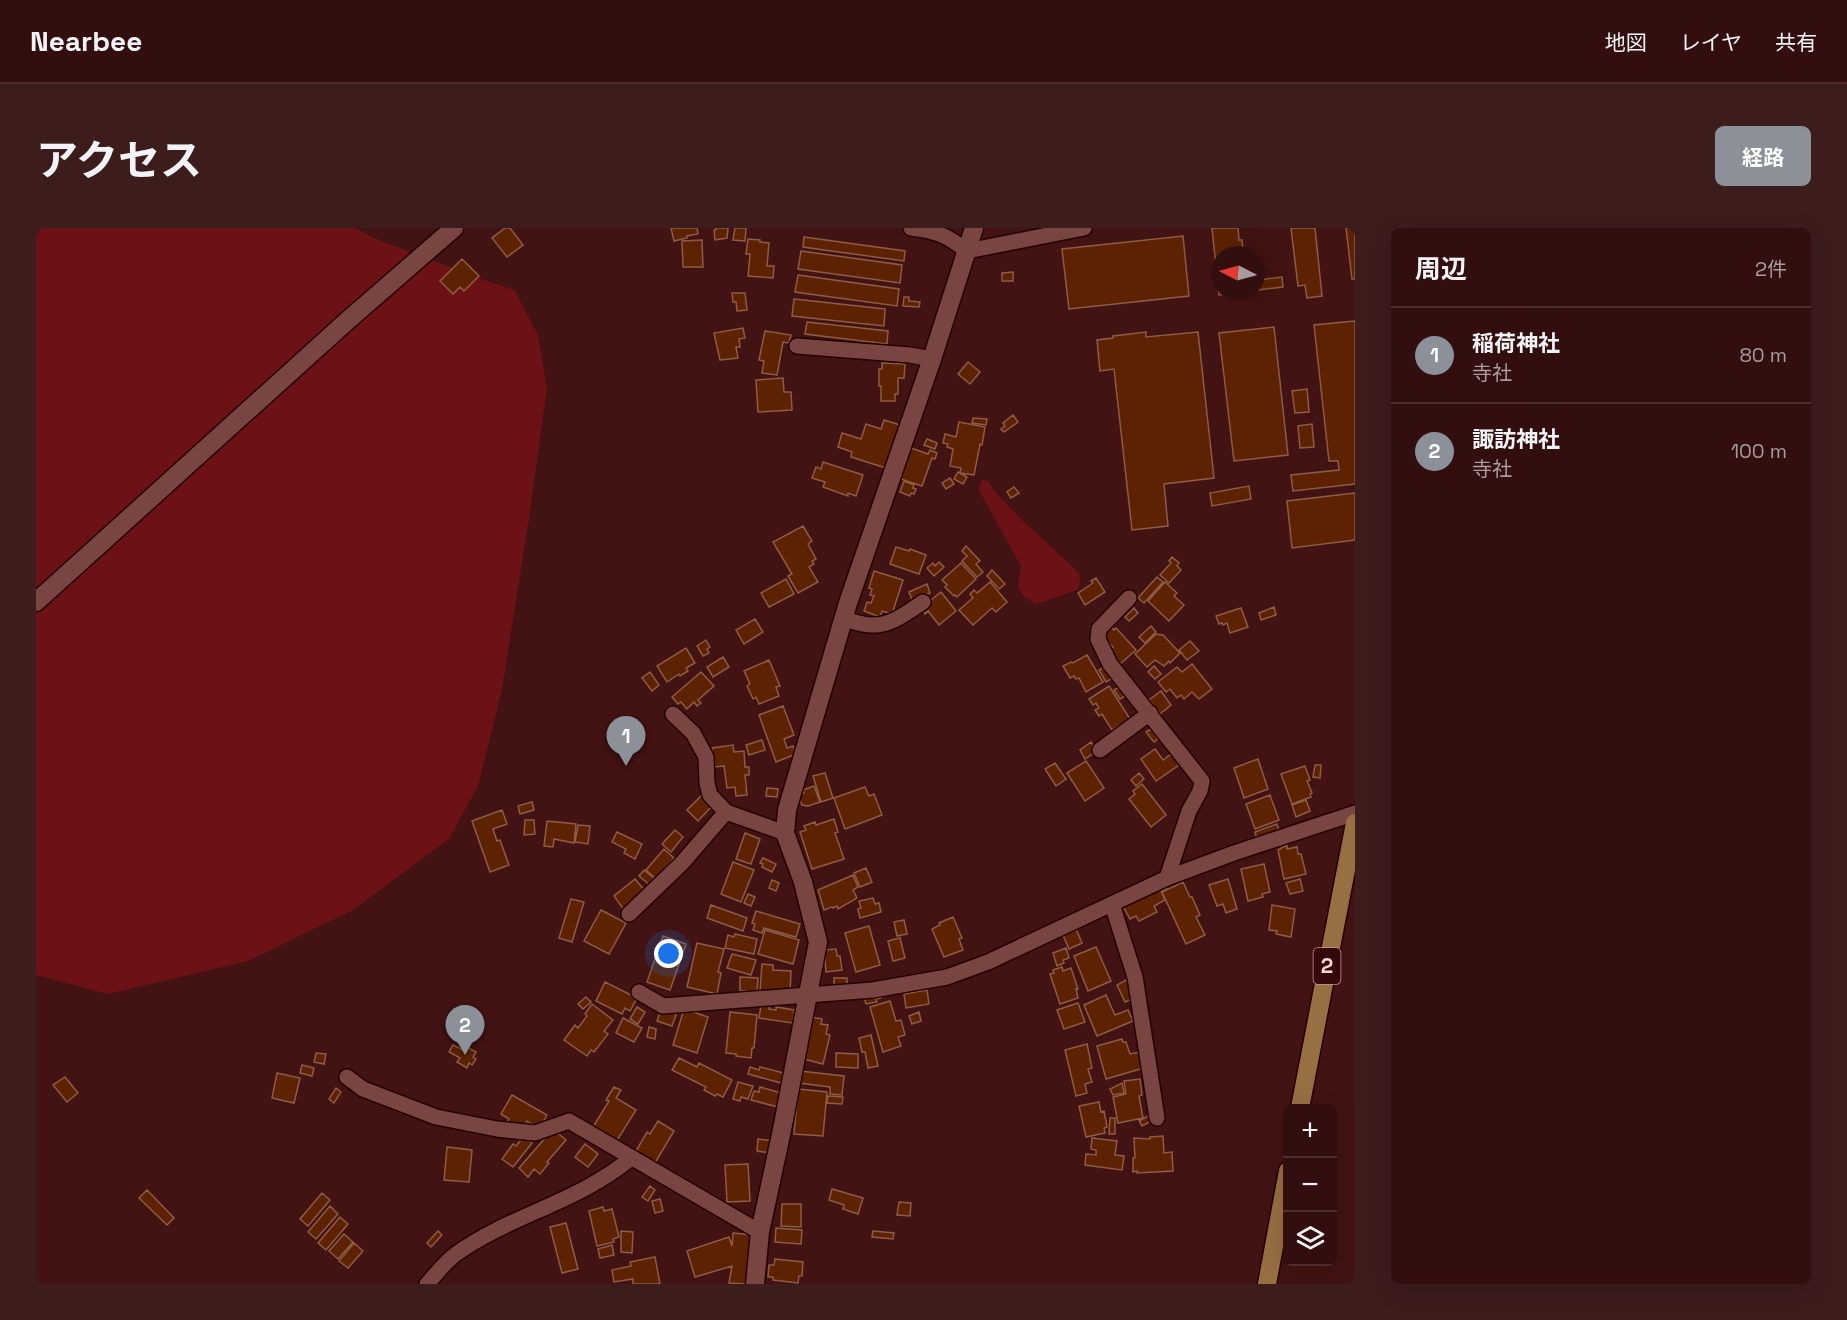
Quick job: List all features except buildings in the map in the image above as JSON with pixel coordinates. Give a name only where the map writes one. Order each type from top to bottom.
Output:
[{"type":"main road","name":"2","points":[[1301,1104],[1355,823]]},
{"type":"main road","points":[[1267,1284],[1283,1194]]},
{"type":"street","points":[[36,602],[346,321],[454,228]]},
{"type":"street","points":[[911,228],[924,229],[946,236],[967,251],[1084,228]]},
{"type":"street","points":[[755,1284],[760,1232],[818,942],[803,882],[785,833],[787,810],[843,619],[974,228]]},
{"type":"street","points":[[797,346],[910,355],[932,359]]},
{"type":"street","points":[[1129,598],[1099,629],[1098,639],[1110,664],[1202,781],[1189,811],[1167,878]]},
{"type":"street","points":[[843,619],[870,625],[882,624],[901,617],[923,602]]},
{"type":"street","points":[[1100,750],[1150,713]]},
{"type":"street","points":[[673,714],[693,733],[706,757],[710,795],[726,812],[785,833]]},
{"type":"street","points":[[629,914],[682,863],[726,812]]},
{"type":"street","points":[[639,992],[663,1006],[873,990],[946,977],[988,962],[1167,878],[1355,813]]},
{"type":"street","points":[[1112,904],[1136,977],[1157,1118]]},
{"type":"street","points":[[347,1077],[363,1089],[436,1117],[497,1129],[536,1133],[569,1121],[760,1232]]},
{"type":"street","points":[[427,1284],[455,1255],[492,1233],[570,1197],[613,1174],[632,1158]]},
{"type":"shaded area","points":[[36,228],[356,228],[373,238],[514,290],[538,335],[547,388],[502,689],[478,786],[449,839],[353,910],[248,961],[108,994],[36,975]]},
{"type":"shaded area","points":[[983,480],[988,481],[994,491],[1019,517],[1079,573],[1080,583],[1077,590],[1036,604],[1023,596],[1018,587],[1021,566],[979,490]]},
{"type":"place","name":"稲荷神社","points":[[626,766]]},
{"type":"place","name":"諏訪神社","points":[[465,1055]]}]
